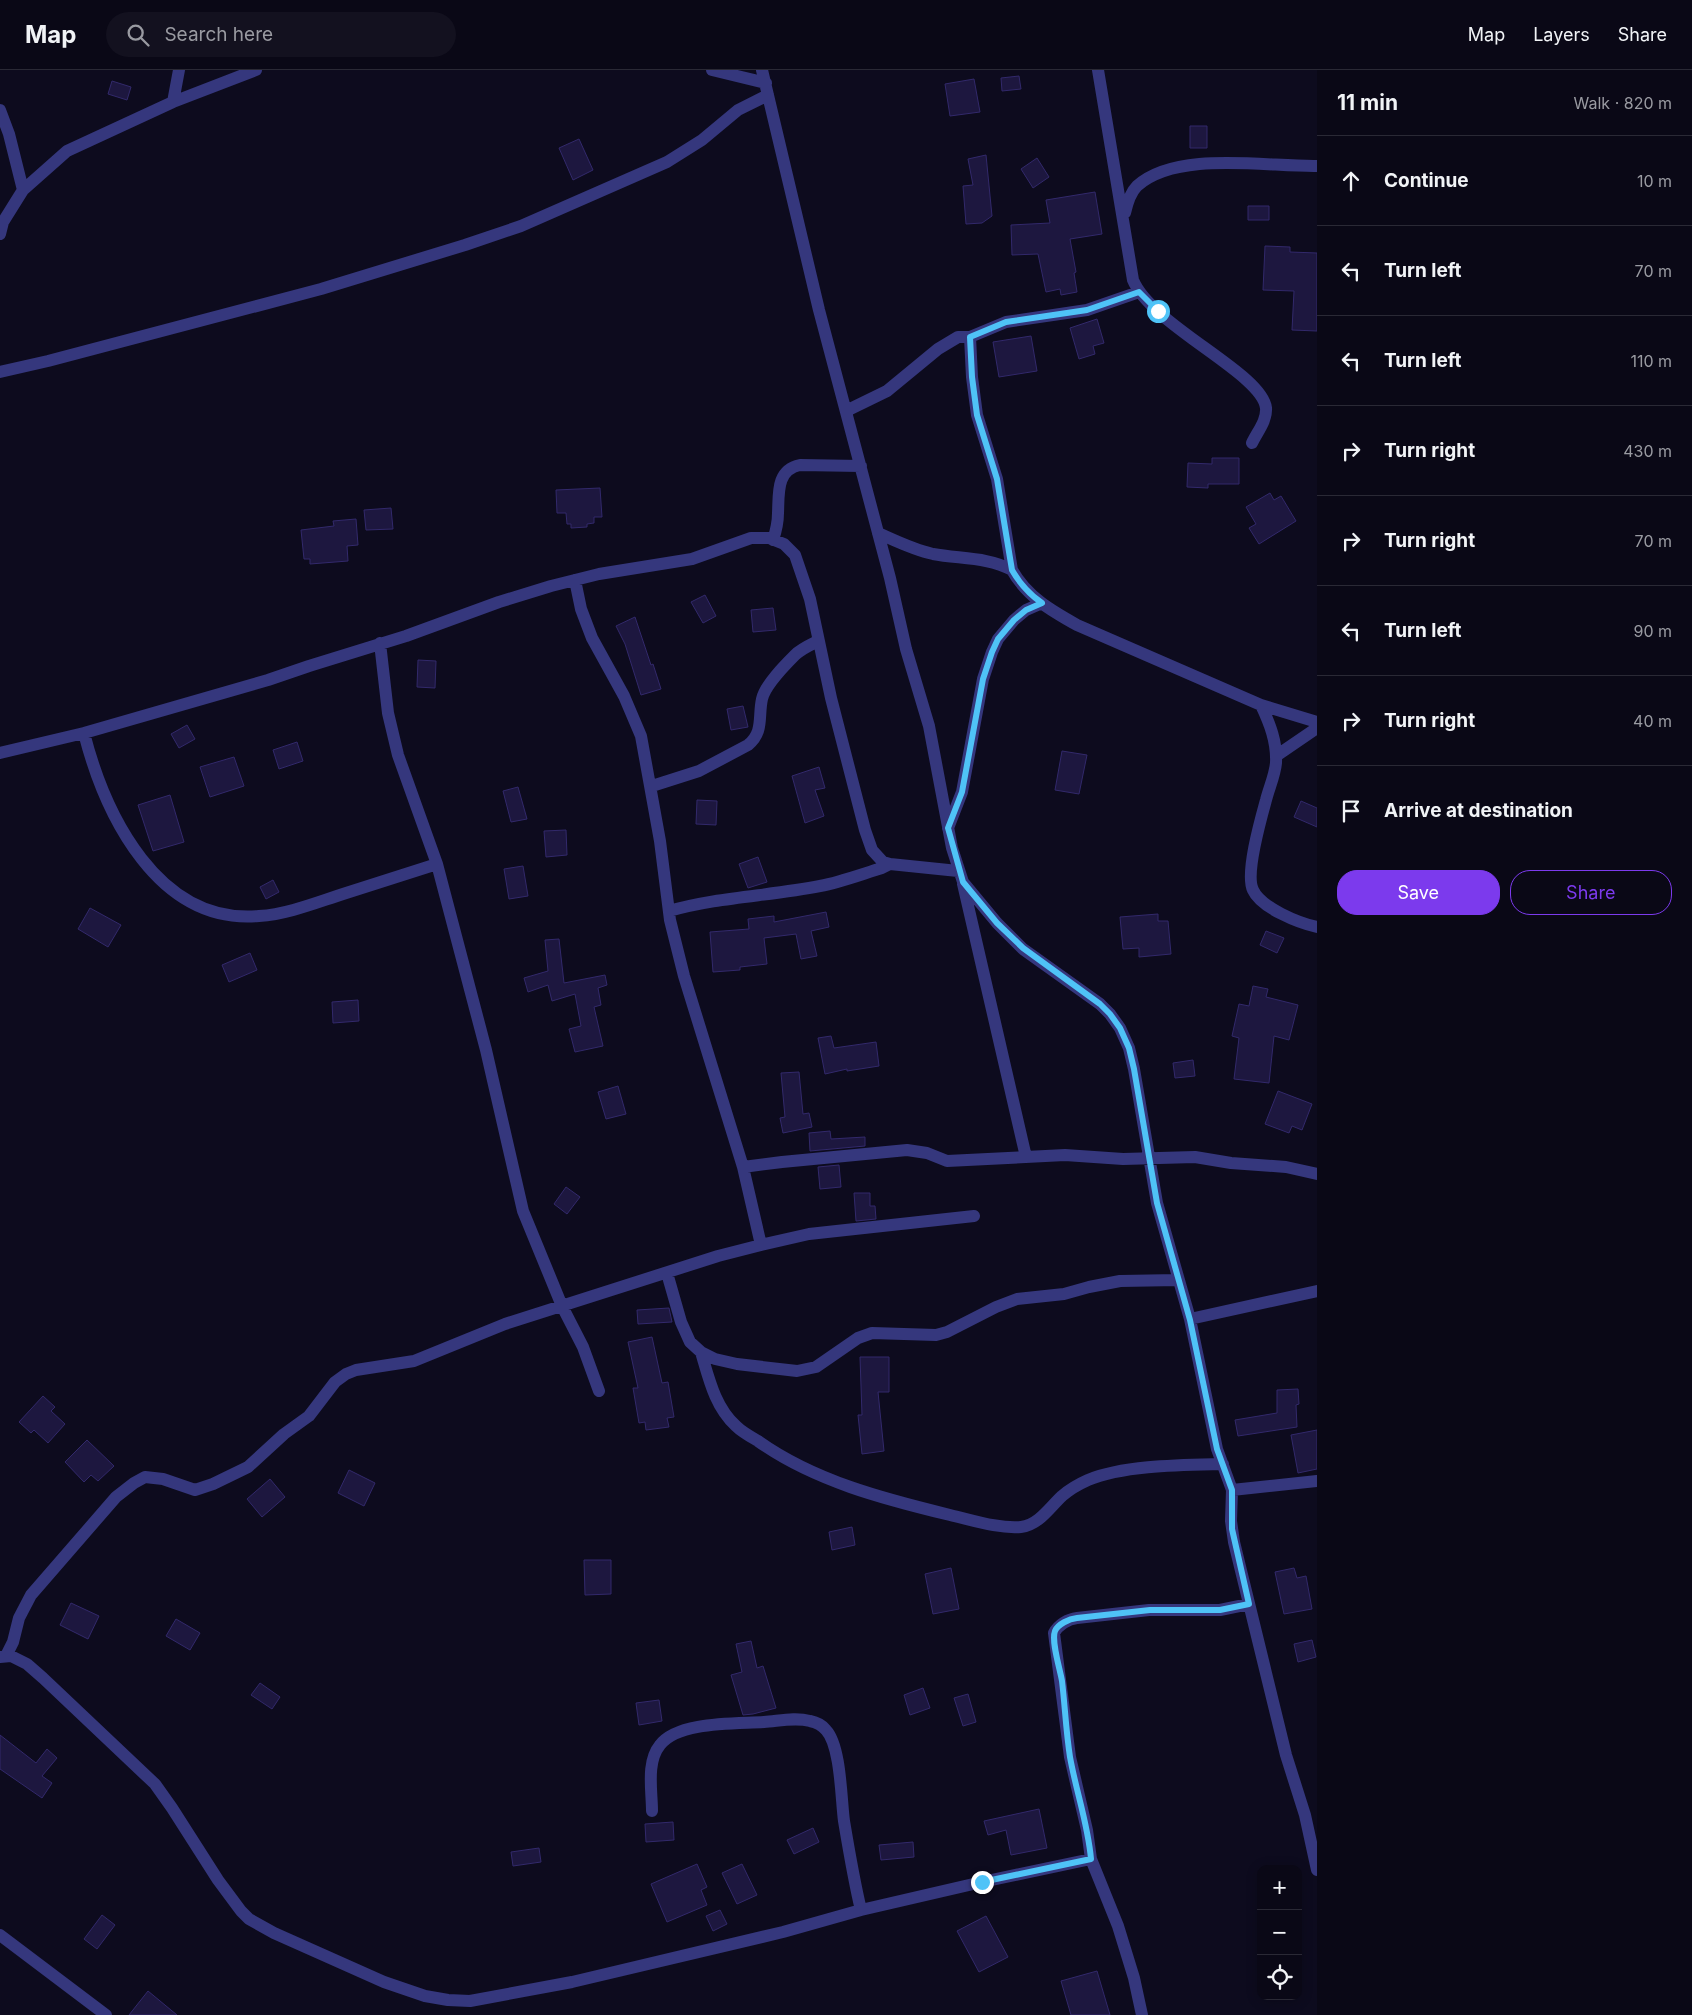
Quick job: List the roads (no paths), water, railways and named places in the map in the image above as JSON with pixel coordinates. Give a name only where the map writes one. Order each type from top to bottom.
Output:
[{"type":"street","points":[[173,102],[179,70]]},
{"type":"street","points":[[0,234],[2,222],[23,190],[66,151],[173,102],[256,70]]},
{"type":"street","points":[[712,70],[767,89]]},
{"type":"street","points":[[762,70],[819,310],[861,466],[906,649],[929,726],[948,828],[1026,1157]]},
{"type":"street","points":[[1100,72],[1132,273],[1139,292],[1174,325],[1246,379],[1262,398],[1266,408],[1265,419],[1252,443]]},
{"type":"street","points":[[0,372],[321,289],[521,226],[667,162],[702,140],[767,89]]},
{"type":"street","points":[[0,110],[9,134],[23,190]]},
{"type":"street","points":[[1124,220],[1127,204],[1137,186],[1173,168],[1233,163],[1317,166]]},
{"type":"street","points":[[846,411],[887,391],[949,341],[958,337],[970,337],[1006,322],[1087,310],[1139,292]]},
{"type":"street","points":[[970,337],[972,377],[977,415],[997,479],[1012,570],[1019,582],[1031,595],[1042,603],[1085,629],[1261,705],[1317,722]]},
{"type":"street","points":[[774,540],[778,516],[779,486],[786,471],[800,465],[861,466]]},
{"type":"street","points":[[878,533],[909,547],[930,553],[999,563],[1012,570]]},
{"type":"street","points":[[0,753],[84,732],[268,680],[406,636],[499,602],[575,580],[692,559],[751,538],[769,538],[784,544],[795,555],[810,599],[818,641],[856,799],[872,850],[883,862],[960,876],[997,923],[1023,948],[1100,1004],[1120,1028],[1129,1048],[1157,1203],[1190,1320],[1215,1440],[1232,1490],[1232,1529],[1286,1755],[1304,1815],[1317,1870]]},
{"type":"street","points":[[575,580],[592,638],[624,696],[642,736],[652,786],[668,911],[684,976],[743,1168],[761,1245]]},
{"type":"street","points":[[948,828],[962,792],[983,679],[992,652],[998,639],[1014,620],[1026,610],[1042,603]]},
{"type":"street","points":[[652,786],[698,771],[755,740],[759,731],[764,691],[795,654],[818,641]]},
{"type":"street","points":[[380,644],[388,713],[398,755],[437,864],[486,1050],[523,1212],[562,1306],[583,1346],[599,1390]]},
{"type":"street","points":[[1261,705],[1272,729],[1276,756],[1274,773],[1265,801],[1252,860],[1251,876],[1253,890],[1287,918],[1317,928]]},
{"type":"street","points":[[1276,756],[1317,728]]},
{"type":"street","points":[[84,732],[101,786],[138,856],[170,890],[211,912],[234,916],[258,916],[288,911],[437,864]]},
{"type":"street","points":[[668,911],[723,899],[820,886],[890,864]]},
{"type":"street","points":[[743,1168],[782,1162],[907,1150],[927,1153],[947,1161],[1065,1155],[1105,1158],[1195,1157],[1286,1167],[1317,1174]]},
{"type":"street","points":[[974,1216],[809,1234],[761,1245],[718,1256],[476,1334],[414,1360],[356,1370],[346,1374],[335,1382],[309,1416],[284,1434],[248,1467],[213,1484],[194,1490],[154,1477],[145,1477],[134,1482],[116,1497],[73,1548],[37,1586],[22,1610],[16,1626],[14,1642],[3,1656],[16,1658],[43,1678],[155,1784],[218,1880],[249,1919],[274,1933],[384,1982],[426,1996],[470,2001],[572,1982],[783,1932],[861,1910],[1091,1859]]},
{"type":"street","points":[[667,1273],[681,1322],[690,1342],[700,1352],[715,1359],[778,1370],[808,1370],[824,1362],[858,1338],[872,1333],[936,1336],[1017,1299],[1064,1294],[1120,1281],[1139,1279],[1178,1280]]},
{"type":"street","points":[[1190,1320],[1317,1291]]},
{"type":"street","points":[[700,1352],[721,1408],[736,1427],[782,1458],[826,1478],[873,1494],[970,1520],[1007,1526],[1027,1526],[1038,1520],[1064,1494],[1088,1480],[1104,1475],[1147,1469],[1223,1464]]},
{"type":"street","points":[[1232,1490],[1317,1480]]},
{"type":"street","points":[[1142,2015],[1134,1978],[1118,1926],[1108,1897],[1091,1859],[1087,1830],[1070,1757],[1062,1680],[1054,1641],[1055,1630],[1068,1620],[1077,1618],[1150,1610],[1220,1610],[1249,1604]]},
{"type":"street","points":[[652,1811],[652,1760],[658,1746],[668,1738],[692,1729],[733,1723],[798,1720],[817,1723],[827,1731],[834,1746],[846,1835],[861,1910]]},
{"type":"street","points":[[0,1935],[106,2015]]}]
